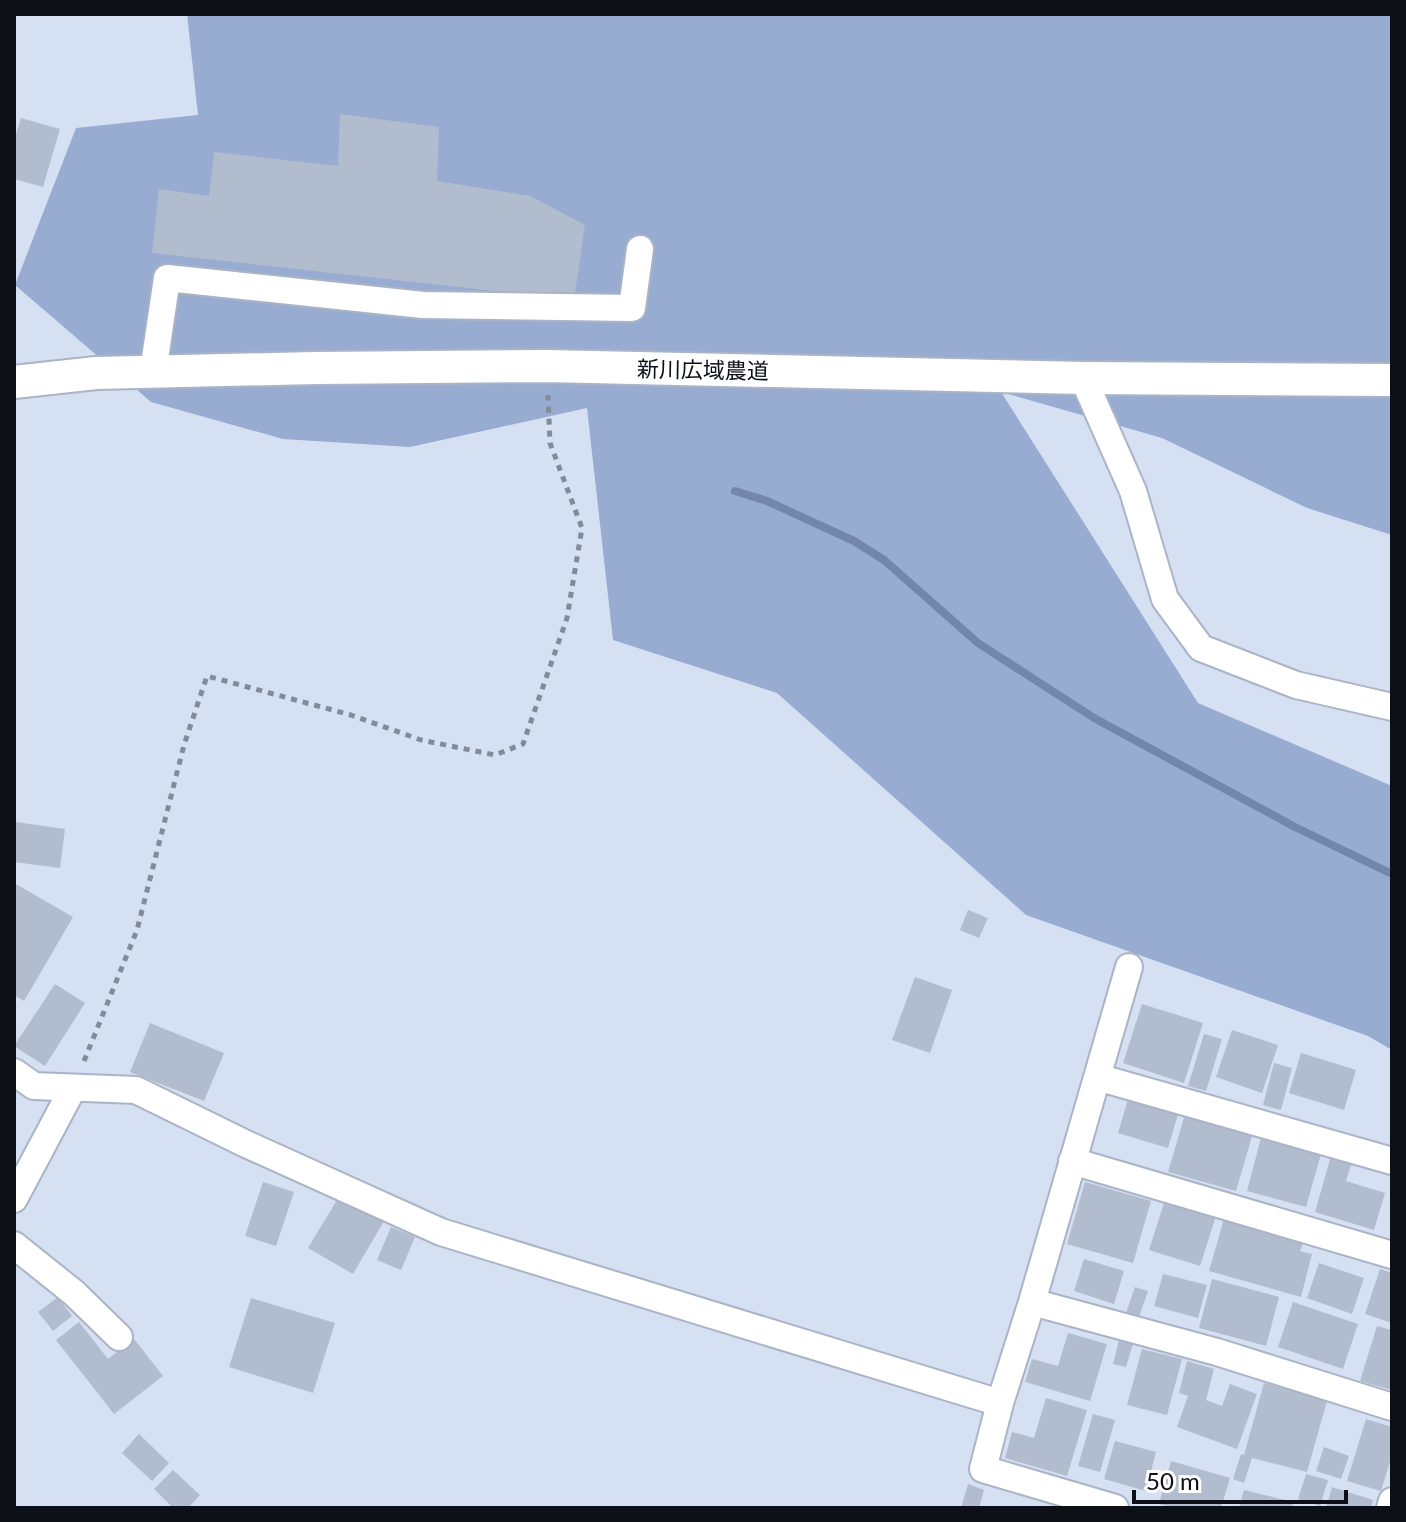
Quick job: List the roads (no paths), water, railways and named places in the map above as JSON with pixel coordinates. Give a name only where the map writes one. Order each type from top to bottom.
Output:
[{"type":"street","points":[[153,372],[167,278],[423,305],[632,308],[640,249]]},
{"type":"street","name":"新川広域農道","points":[[14,382],[96,373],[546,366],[1083,378],[1392,380]]},
{"type":"street","points":[[1083,378],[1133,491],[1165,599],[1201,648],[1296,685],[1392,707]]},
{"type":"street","points":[[1115,1508],[983,1469],[1129,967]]},
{"type":"street","points":[[14,1072],[34,1086],[136,1090],[246,1144],[441,1232],[1000,1403]]},
{"type":"street","points":[[1097,1077],[1392,1161]]},
{"type":"street","points":[[14,1199],[73,1088]]},
{"type":"street","points":[[1072,1161],[1392,1255]]},
{"type":"street","points":[[14,1245],[74,1293],[119,1337]]},
{"type":"street","points":[[1032,1302],[1217,1352],[1392,1407]]},
{"type":"street","points":[[1390,1508],[1392,1501]]},
{"type":"waterway","points":[[735,491],[767,501],[854,541],[884,560],[978,643],[1094,718],[1295,827],[1392,874]]}]
